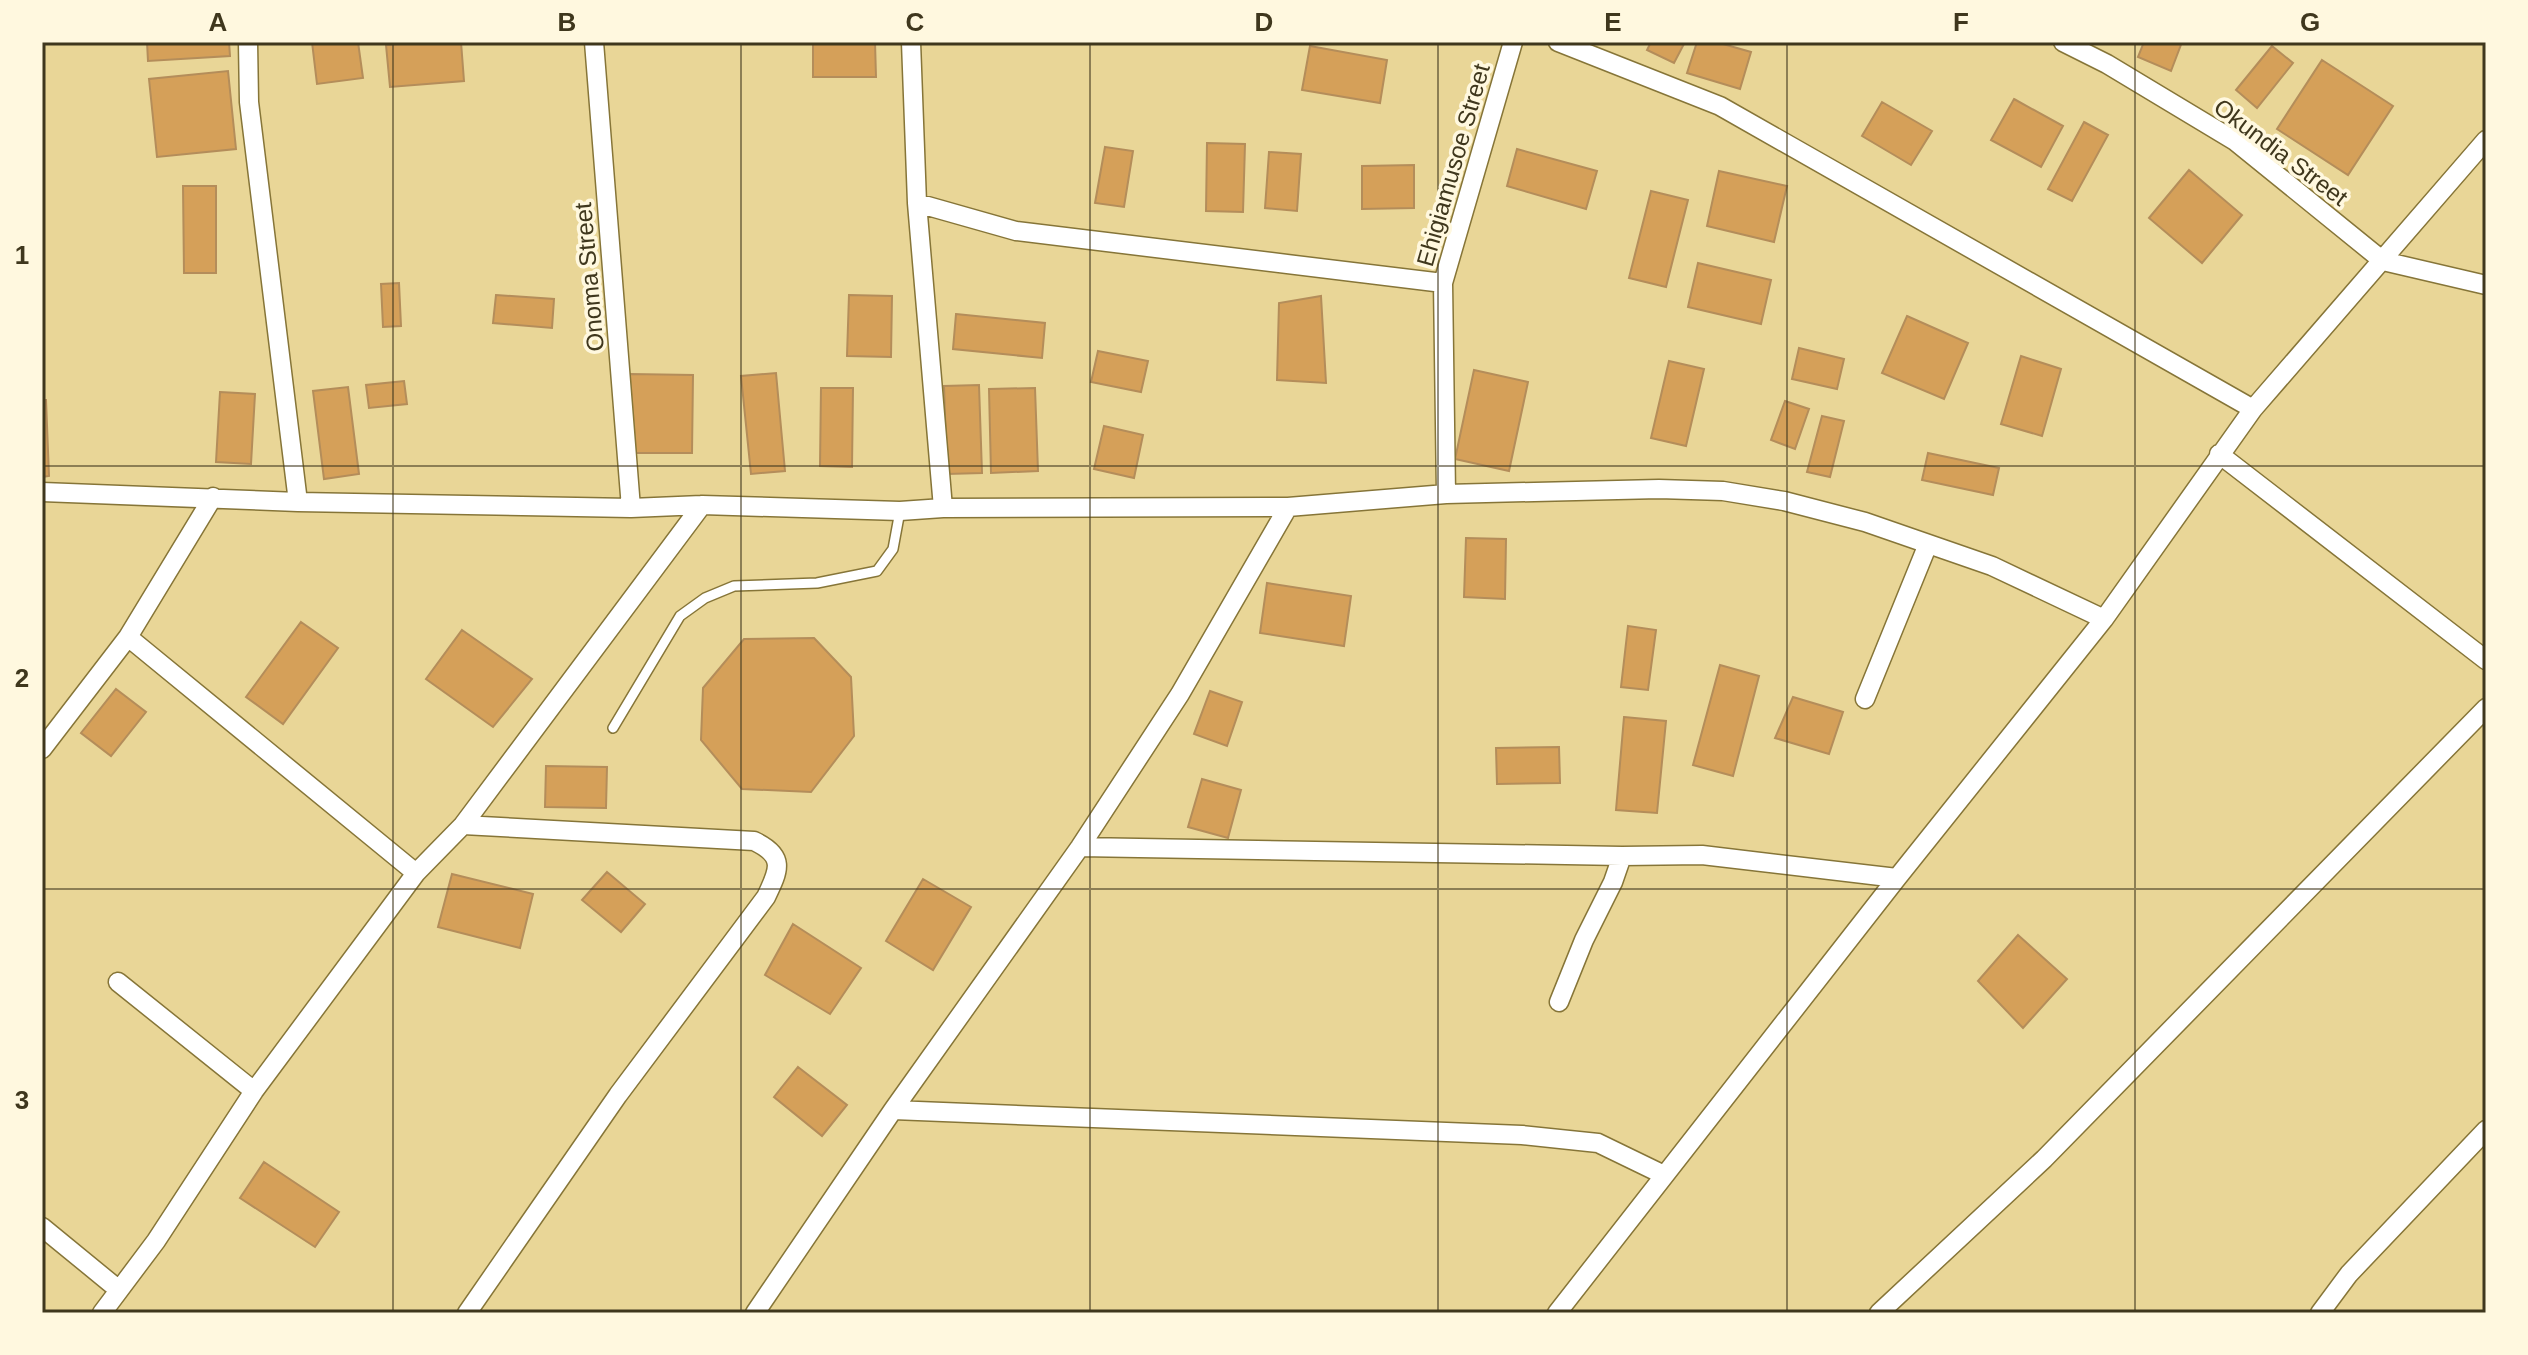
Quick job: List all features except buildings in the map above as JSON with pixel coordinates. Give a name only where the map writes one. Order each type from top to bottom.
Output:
[{"type":"street","points":[[248,42],[249,102],[298,502]]},
{"type":"street","name":"Onoma Street","points":[[594,42],[631,508]]},
{"type":"street","points":[[911,42],[917,203],[943,508]]},
{"type":"street","name":"Ehigiamusoe Street","points":[[1446,494],[1443,283],[1513,42]]},
{"type":"street","points":[[1558,42],[1720,106],[2253,409]]},
{"type":"street","name":"Okundia Street","points":[[2068,43],[2235,141],[2383,261]]},
{"type":"street","points":[[1557,1313],[2104,619],[2253,409],[2486,140]]},
{"type":"street","points":[[917,203],[1016,231],[1443,283]]},
{"type":"street","points":[[2383,261],[2486,285]]},
{"type":"street","points":[[2219,454],[2486,660]]},
{"type":"street","points":[[42,492],[298,502],[631,508],[702,505],[900,511],[943,508],[1288,507],[1446,494],[1659,489],[1723,491],[1784,501],[1865,522],[1992,566],[2104,619]]},
{"type":"street","points":[[42,749],[128,637],[213,497]]},
{"type":"street","points":[[102,1313],[156,1241],[254,1091],[416,873],[463,825],[702,505]]},
{"type":"street","points":[[755,1313],[893,1110],[1080,847],[1180,694],[1288,507]]},
{"type":"street","points":[[1865,699],[1928,544]]},
{"type":"street","points":[[128,637],[416,873]]},
{"type":"street","points":[[1879,1313],[2044,1159],[2486,708]]},
{"type":"street","points":[[463,825],[754,841],[768,848],[776,857],[778,872],[766,897],[618,1095],[467,1313]]},
{"type":"street","points":[[1080,847],[1702,855],[1897,878]]},
{"type":"street","points":[[1559,1002],[1622,856]]},
{"type":"street","points":[[118,982],[254,1091]]},
{"type":"street","points":[[893,1110],[1522,1135],[1598,1143],[1664,1175]]},
{"type":"street","points":[[2320,1313],[2349,1274],[2486,1130]]},
{"type":"street","points":[[42,1227],[119,1290]]},
{"type":"lane","points":[[613,728],[680,616],[705,598],[734,586],[817,583],[877,571],[893,549],[900,511]]}]
